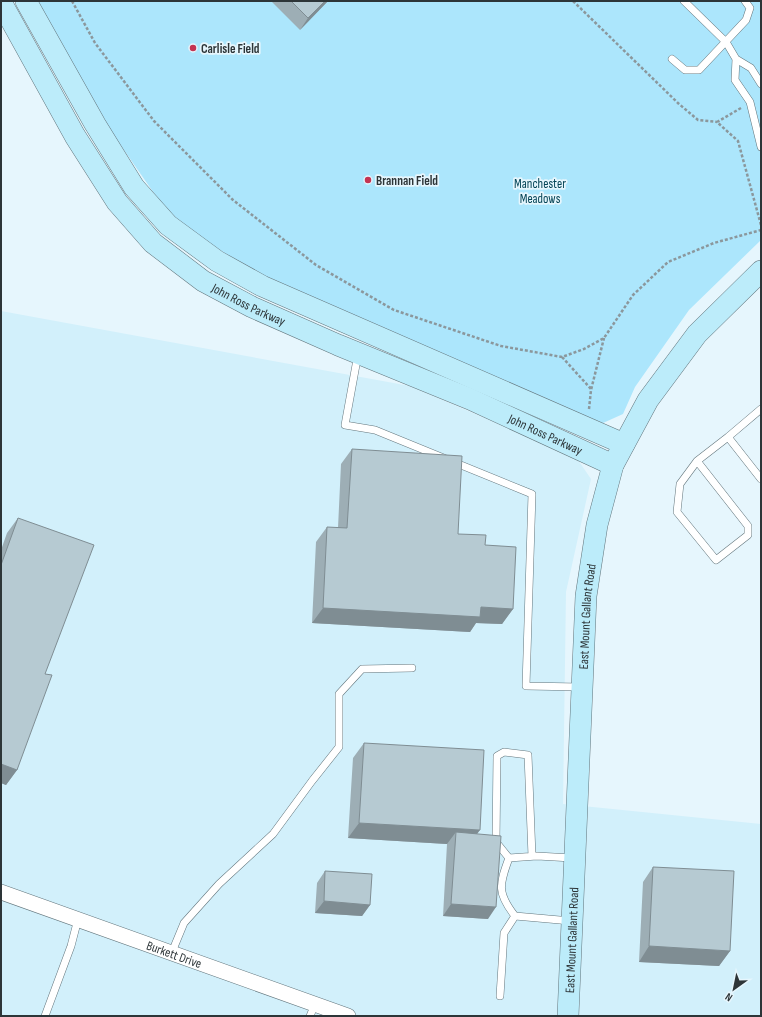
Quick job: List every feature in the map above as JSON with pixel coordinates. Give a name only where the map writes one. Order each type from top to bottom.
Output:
[{"type":"street","name":"John Ross Parkway","points":[[26,1],[95,124],[134,187],[168,225],[217,261],[262,286],[587,426],[624,444]]},
{"type":"street","name":"John Ross Parkway","points":[[1,2],[75,136],[116,202],[153,243],[204,281],[252,307],[358,353],[470,398],[614,465]]},
{"type":"street","name":"East Mount Gallant Road","points":[[568,1016],[586,596],[597,525],[614,465],[648,400],[697,334],[761,271]]},
{"type":"street","name":"Burkett Drive","points":[[1,892],[172,952],[312,1010],[348,1016]]},
{"type":"lane","points":[[684,1],[726,42],[736,59],[751,68],[761,84]]},
{"type":"lane","points":[[672,59],[685,70],[699,70],[746,20],[750,8],[745,1]]},
{"type":"lane","points":[[736,59],[735,80],[750,102],[759,122],[761,147]]},
{"type":"lane","points":[[358,353],[345,425],[375,430],[448,458],[532,494],[526,686],[582,687]]},
{"type":"lane","points":[[698,461],[748,526],[748,535],[716,560],[677,512],[680,484],[698,461],[761,409]]},
{"type":"lane","points":[[728,437],[761,479]]},
{"type":"lane","points":[[172,952],[184,923],[219,884],[273,834],[339,747],[339,694],[362,669],[412,668]]},
{"type":"lane","points":[[509,858],[496,842],[497,756],[504,752],[528,755],[532,856]]},
{"type":"lane","points":[[509,858],[532,856],[575,858]]},
{"type":"lane","points":[[509,858],[501,882],[504,902],[515,916],[572,921]]},
{"type":"lane","points":[[500,996],[504,933],[515,916]]},
{"type":"lane","points":[[45,1016],[78,919]]},
{"type":"path","points":[[72,1],[96,43],[154,121],[233,200],[316,265],[394,310],[502,346],[562,357],[584,349],[604,338]]},
{"type":"path","points":[[573,1],[678,104],[698,120],[716,122],[738,141],[761,225]]},
{"type":"path","points":[[716,122],[750,102]]},
{"type":"path","points":[[587,426],[592,390],[604,338],[633,295],[668,262],[714,243],[761,230]]},
{"type":"path","points":[[562,357],[592,390]]},
{"type":"shaded area","points":[[1,311],[410,386],[576,457],[591,479],[566,592],[563,804],[761,824],[761,1016],[1,1016]]},
{"type":"green space","name":"Manchester Meadows","points":[[35,1],[761,1],[761,240],[689,310],[635,387],[623,414],[603,423],[575,414],[262,277],[172,219],[103,120]]},
{"type":"building","points":[[291,1],[325,1],[308,18]]},
{"type":"building","points":[[352,449],[462,456],[458,534],[486,535],[485,545],[516,547],[513,609],[481,607],[480,617],[323,608],[327,527],[347,528]]},
{"type":"building","points":[[18,518],[94,545],[45,674],[52,675],[17,770],[1,764],[1,565]]},
{"type":"building","points":[[364,743],[484,750],[480,830],[359,823]]},
{"type":"building","points":[[456,832],[501,836],[496,907],[451,904]]},
{"type":"building","points":[[653,867],[734,871],[730,951],[649,946]]},
{"type":"building","points":[[325,871],[372,874],[370,905],[324,901]]},
{"type":"place","name":"Carlisle Field","points":[[193,48]]},
{"type":"place","name":"Brannan Field","points":[[368,180]]}]
